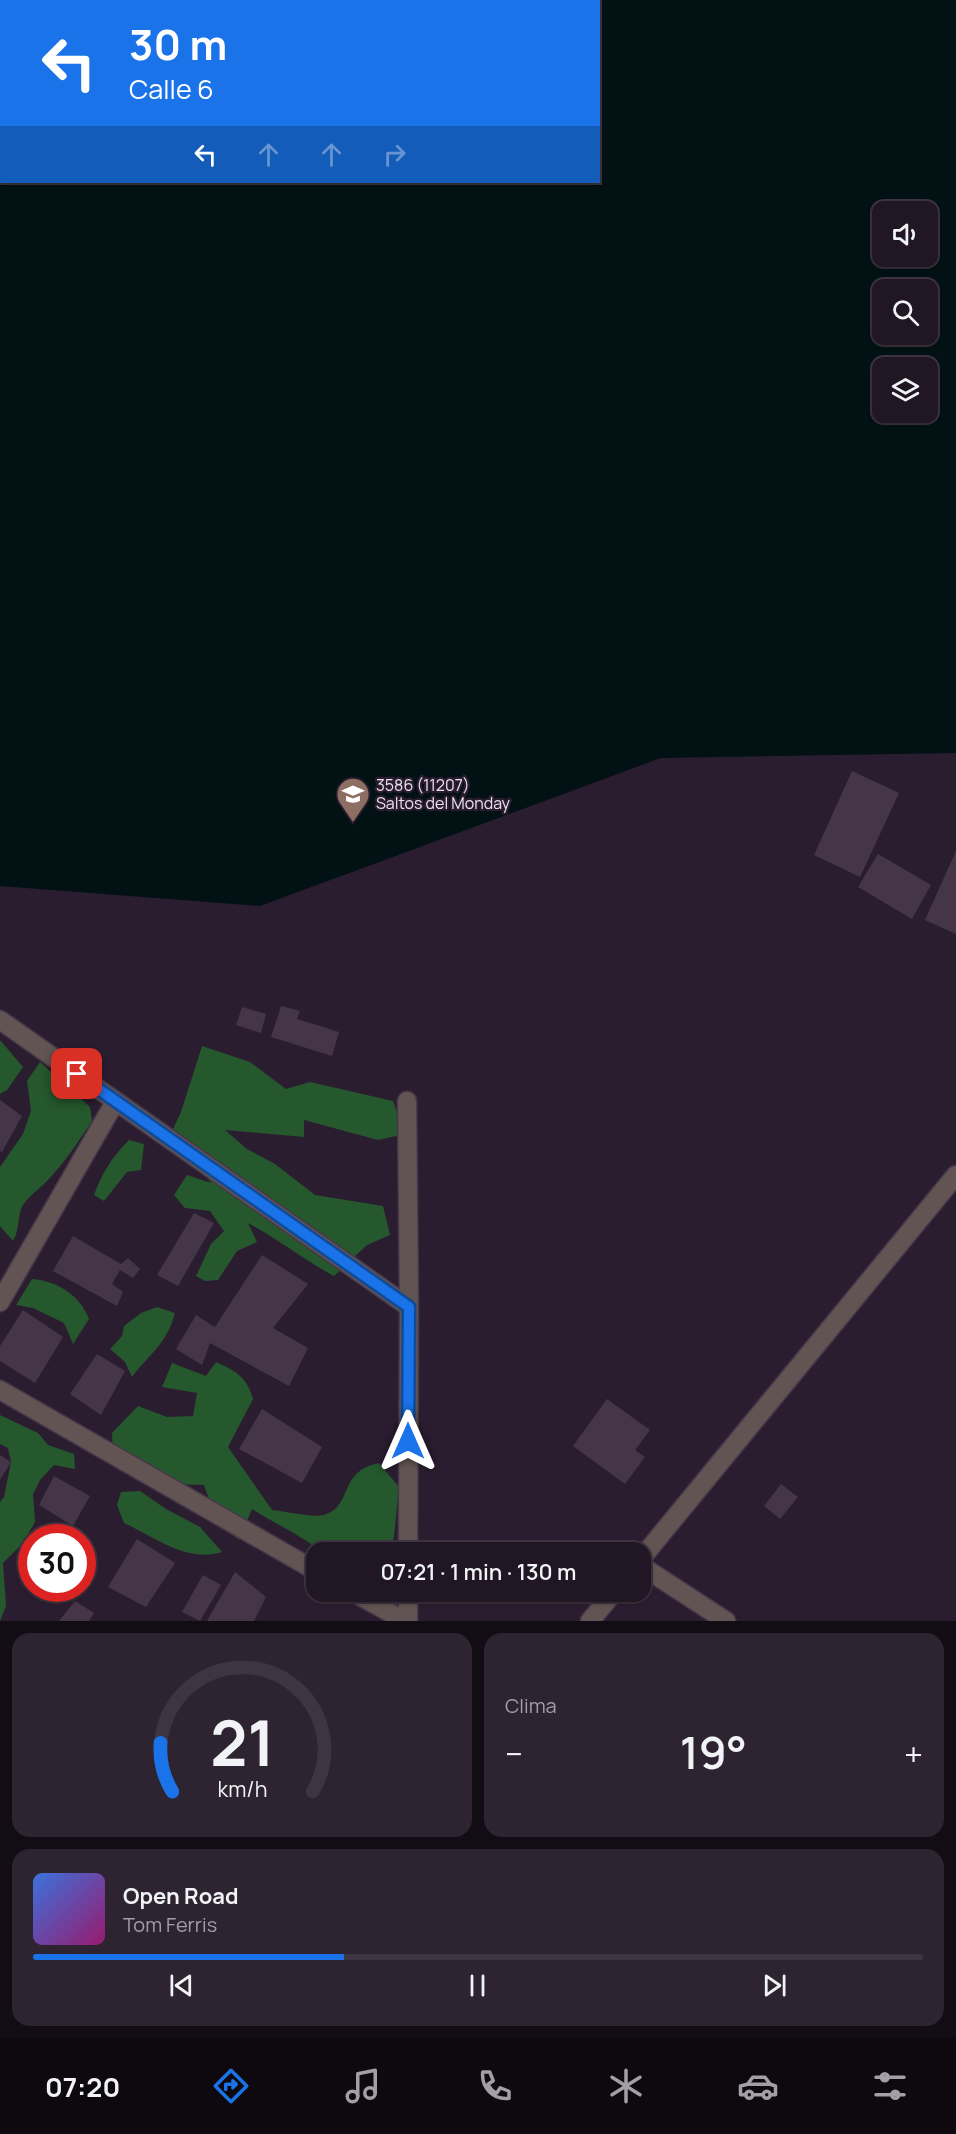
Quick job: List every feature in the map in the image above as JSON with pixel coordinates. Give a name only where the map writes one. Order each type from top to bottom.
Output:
[{"type":"street","points":[[0,1020],[409,1307]]},
{"type":"street","points":[[407,1101],[408,1542]]},
{"type":"street","points":[[0,1302],[115,1102]]},
{"type":"street","points":[[651,1547],[956,1175]]},
{"type":"street","points":[[0,1390],[306,1564]]},
{"type":"street","points":[[651,1573],[726,1621]]},
{"type":"street","points":[[371,1602],[406,1621],[407,1602]]},
{"type":"street","points":[[590,1621],[606,1602]]},
{"type":"green space","points":[[0,1040],[23,1067],[7,1090],[0,1094]]},
{"type":"green space","points":[[202,1046],[250,1062],[286,1089],[310,1082],[393,1101],[405,1134],[378,1140],[304,1120],[304,1137],[225,1130],[247,1149],[275,1164],[315,1195],[383,1206],[390,1235],[367,1245],[334,1276],[248,1223],[257,1242],[237,1251],[218,1280],[205,1281],[196,1276],[211,1244],[224,1231],[210,1211],[185,1208],[174,1195],[187,1175],[211,1183],[173,1129],[181,1112]]},
{"type":"green space","points":[[40,1062],[90,1107],[92,1121],[59,1168],[23,1205],[13,1241],[0,1226],[0,1167],[23,1134],[31,1111],[27,1081]]},
{"type":"green space","points":[[129,1140],[144,1144],[141,1170],[127,1172],[104,1201],[94,1195],[97,1187],[104,1172]]},
{"type":"green space","points":[[32,1279],[59,1286],[74,1296],[85,1310],[89,1319],[73,1344],[64,1323],[33,1308],[16,1305]]},
{"type":"green space","points":[[157,1307],[175,1313],[162,1341],[132,1377],[125,1362],[110,1349],[122,1336],[124,1326],[141,1313]]},
{"type":"green space","points":[[216,1362],[240,1376],[251,1391],[253,1399],[228,1447],[272,1510],[324,1515],[333,1511],[339,1504],[357,1474],[366,1467],[379,1463],[399,1487],[392,1542],[308,1542],[252,1509],[239,1540],[218,1524],[204,1485],[160,1484],[113,1454],[112,1433],[138,1406],[167,1417],[193,1416],[197,1393],[162,1387],[172,1363],[206,1376]]},
{"type":"green space","points":[[0,1415],[38,1433],[48,1445],[74,1454],[75,1469],[54,1465],[40,1480],[33,1494],[34,1524],[18,1524],[18,1548],[3,1563],[6,1606],[0,1621],[0,1502],[4,1497],[11,1462],[8,1448],[0,1444]]},
{"type":"green space","points":[[140,1491],[166,1509],[200,1527],[222,1552],[196,1554],[183,1551],[124,1523],[117,1505],[121,1492]]},
{"type":"shaded area","points":[[600,0],[956,0],[956,753],[661,758],[260,906],[0,886],[0,183],[600,183]]},
{"type":"building","points":[[852,771],[899,793],[860,877],[814,855]]},
{"type":"building","points":[[956,851],[956,934],[925,920]]},
{"type":"building","points":[[878,854],[931,885],[912,919],[858,887]]},
{"type":"building","points":[[281,1006],[300,1011],[297,1019],[339,1032],[332,1056],[271,1037]]},
{"type":"building","points":[[242,1007],[266,1014],[261,1033],[236,1025]]},
{"type":"building","points":[[0,1100],[22,1116],[2,1152],[0,1151]]},
{"type":"building","points":[[194,1213],[214,1223],[178,1286],[157,1275]]},
{"type":"building","points":[[73,1236],[121,1264],[128,1258],[140,1269],[133,1278],[120,1270],[112,1284],[123,1292],[117,1306],[53,1271]]},
{"type":"building","points":[[262,1255],[308,1284],[273,1328],[308,1348],[289,1386],[210,1343],[202,1365],[176,1349],[196,1315],[215,1327]]},
{"type":"building","points":[[23,1310],[63,1337],[35,1383],[0,1361],[0,1346]]},
{"type":"building","points":[[97,1354],[125,1371],[101,1415],[70,1394]]},
{"type":"building","points":[[607,1399],[650,1430],[635,1450],[645,1457],[625,1484],[573,1446]]},
{"type":"building","points":[[262,1409],[322,1447],[302,1483],[239,1449]]},
{"type":"building","points":[[0,1455],[11,1462],[0,1480]]},
{"type":"building","points":[[54,1476],[90,1496],[74,1524],[70,1524],[39,1505]]},
{"type":"building","points":[[781,1484],[798,1497],[780,1519],[764,1506]]},
{"type":"building","points":[[137,1539],[175,1563],[146,1607],[108,1587]]},
{"type":"building","points":[[235,1572],[266,1597],[254,1621],[207,1621]]},
{"type":"building","points":[[203,1575],[221,1585],[200,1621],[182,1612]]},
{"type":"building","points":[[74,1602],[94,1613],[89,1621],[59,1621]]},
{"type":"place","name":"3586 (11207) Saltos del Monday","points":[[353,823]]},
{"type":"route","points":[[77,1074],[409,1307],[408,1441]]}]
